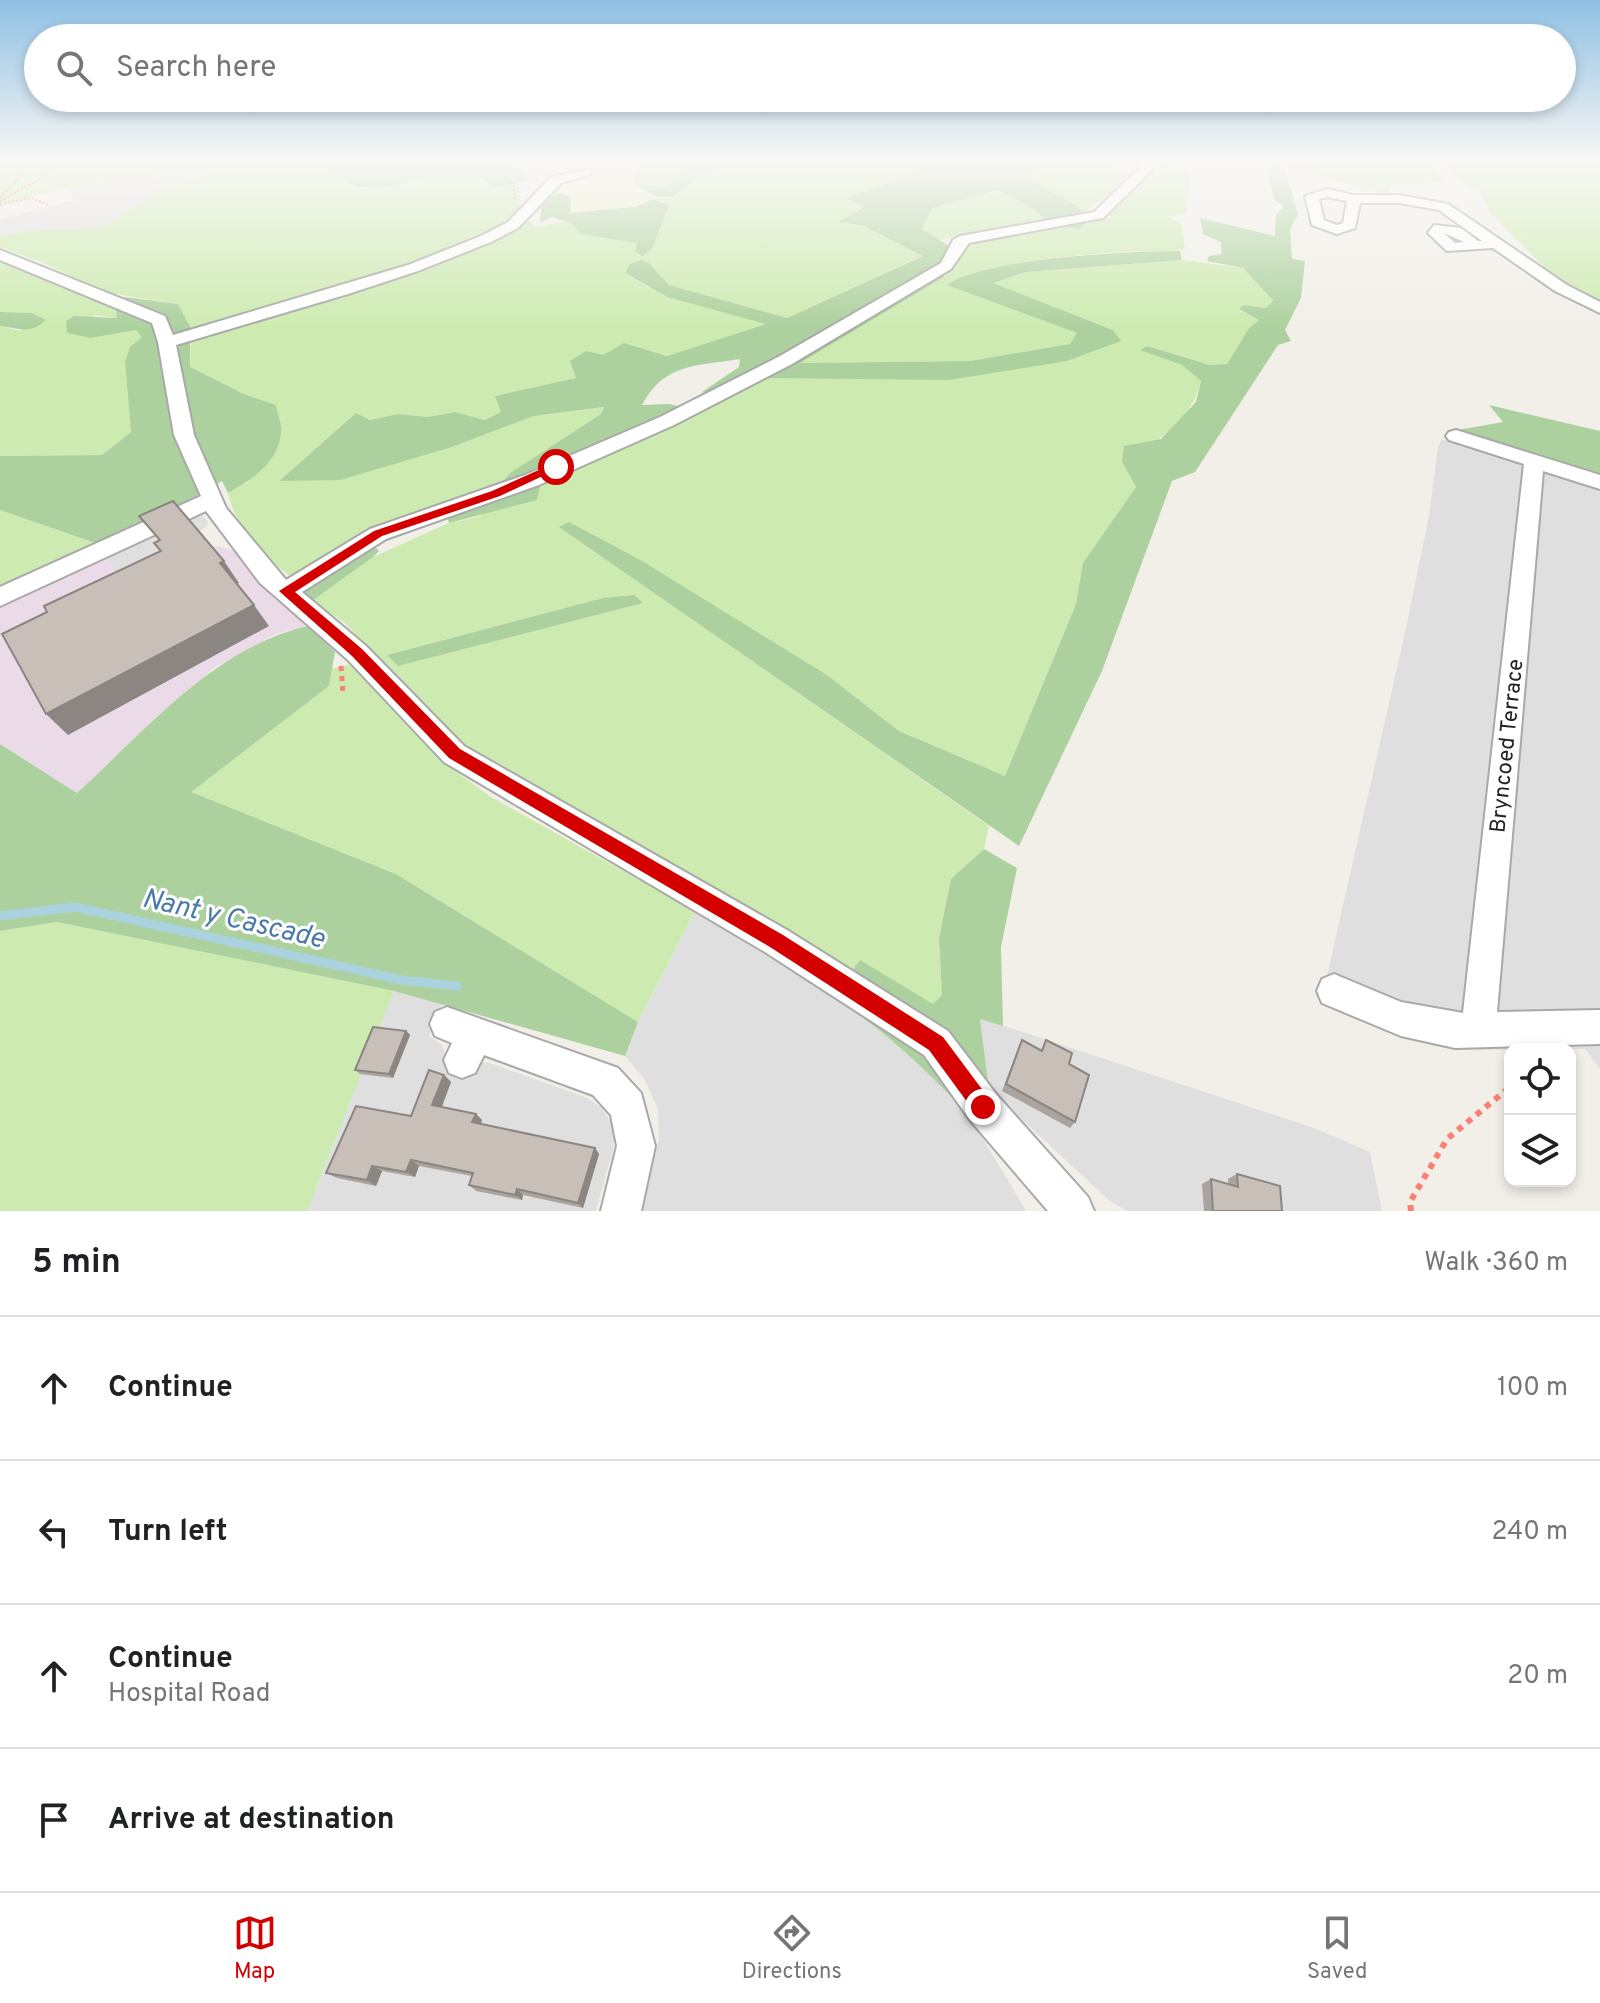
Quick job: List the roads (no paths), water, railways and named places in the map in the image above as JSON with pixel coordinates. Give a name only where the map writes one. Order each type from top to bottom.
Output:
[{"type":"street","points":[[167,342],[413,268],[501,232],[521,217]]},
{"type":"street","points":[[286,591],[378,534],[532,480],[667,421],[786,360],[946,266],[954,256],[958,243],[965,239],[1090,217]]},
{"type":"street","points":[[1454,217],[1485,244],[1600,308]]},
{"type":"street","points":[[0,255],[159,320],[167,342],[184,435],[216,510],[268,577],[357,653],[454,754],[776,941],[936,1043],[983,1107],[1074,1211]]},
{"type":"street","points":[[1456,436],[1600,482]]},
{"type":"street","name":"Bryncoed Terrace","points":[[1478,1030],[1534,461]]},
{"type":"street","points":[[0,597],[213,499]]},
{"type":"street","points":[[1334,991],[1401,1019],[1455,1031],[1600,1027]]},
{"type":"street","points":[[461,1040],[605,1081],[628,1106],[636,1146],[621,1211]]},
{"type":"waterway","name":"Nant y Cascade","points":[[0,916],[75,907],[402,980],[457,986]]}]
